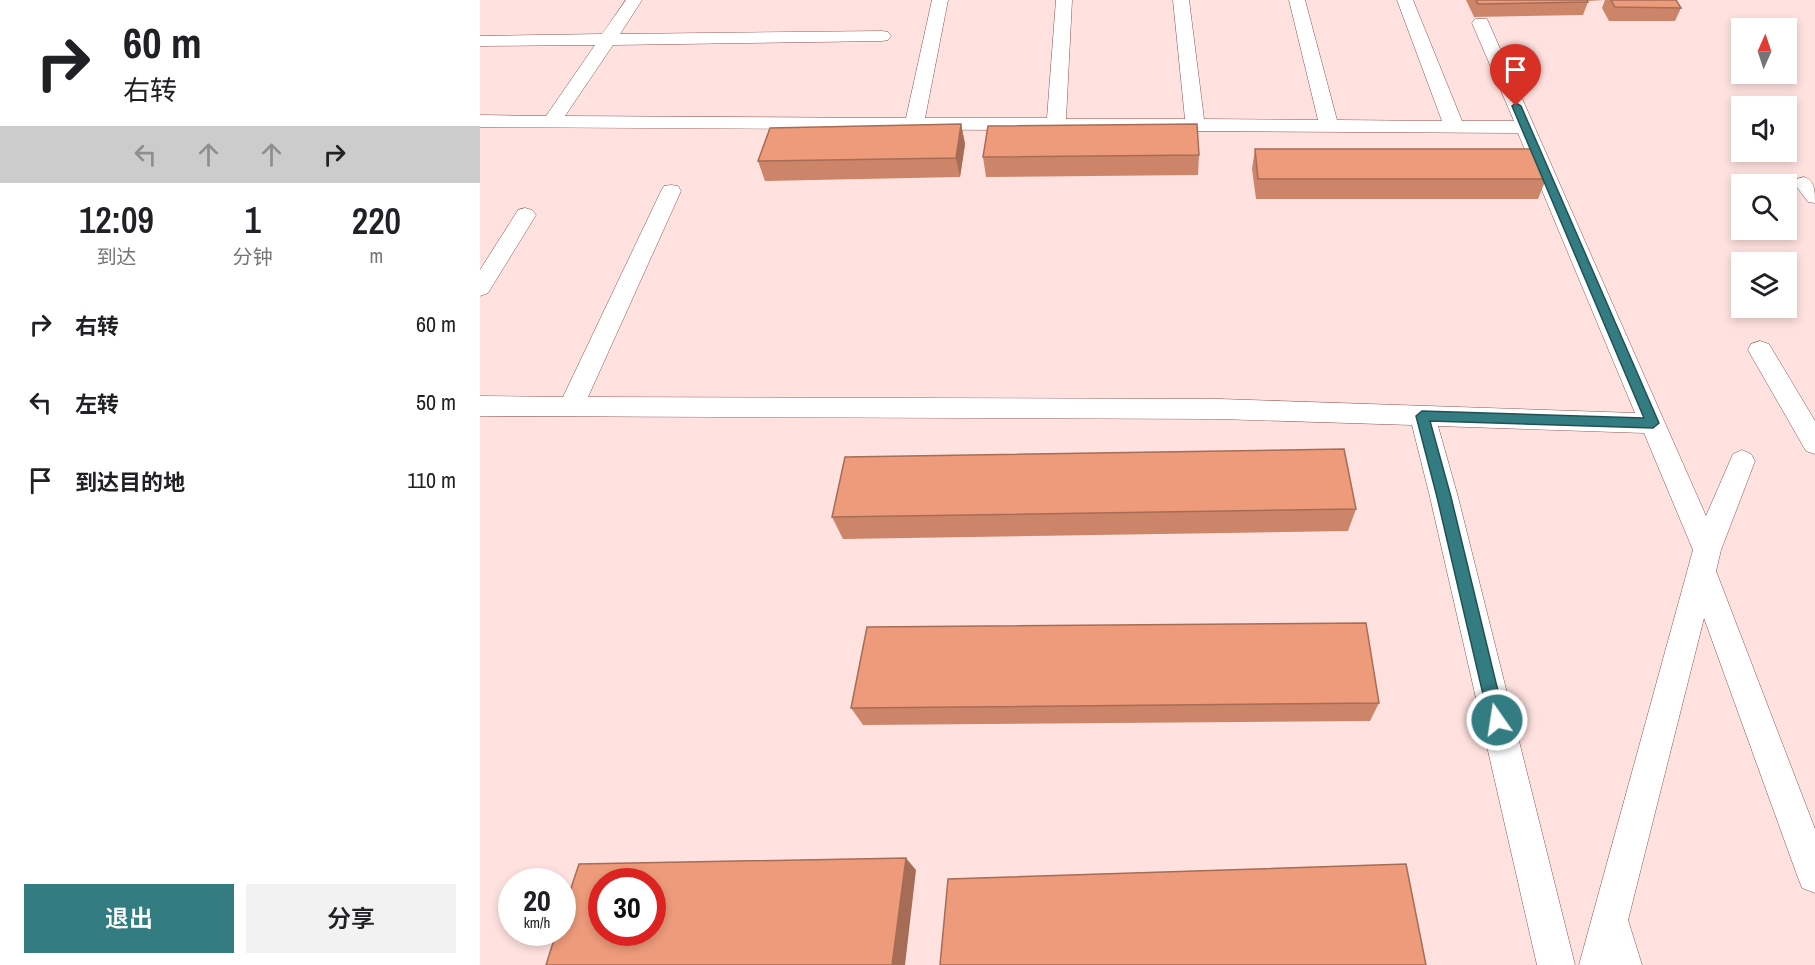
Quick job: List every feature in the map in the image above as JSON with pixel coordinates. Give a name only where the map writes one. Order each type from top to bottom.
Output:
[{"type":"street","points":[[552,121],[634,0]]},
{"type":"street","points":[[914,123],[940,0]]},
{"type":"street","points":[[1056,124],[1064,0]]},
{"type":"street","points":[[1181,0],[1195,125]]},
{"type":"street","points":[[1297,0],[1329,126]]},
{"type":"street","points":[[1405,0],[1454,126]]},
{"type":"street","points":[[1481,23],[1653,423],[1705,561],[1815,875]]},
{"type":"street","points":[[480,41],[882,36]]},
{"type":"street","points":[[480,121],[1526,127]]},
{"type":"street","points":[[571,406],[671,191]]},
{"type":"street","points":[[480,288],[525,215]]},
{"type":"street","points":[[1760,350],[1815,444]]},
{"type":"street","points":[[480,406],[1209,409],[1653,423]]},
{"type":"street","points":[[1422,416],[1444,497],[1556,965]]},
{"type":"street","points":[[1598,965],[1705,561],[1742,461]]},
{"type":"street","points":[[1610,919],[1623,965]]},
{"type":"building","points":[[1476,0],[1587,0],[1588,2],[1478,4]]},
{"type":"building","points":[[1611,0],[1676,0],[1681,8],[1615,7]]},
{"type":"building","points":[[961,124],[956,158],[758,161],[770,128]]},
{"type":"building","points":[[1197,124],[1199,155],[983,157],[988,126]]},
{"type":"building","points":[[1255,149],[1533,149],[1546,179],[1258,179]]},
{"type":"building","points":[[1344,449],[1356,509],[832,517],[845,457]]},
{"type":"building","points":[[1366,623],[1379,703],[851,708],[867,627]]},
{"type":"building","points":[[906,858],[892,965],[546,965],[552,946],[576,946],[576,873],[579,864]]},
{"type":"building","points":[[1406,864],[1426,965],[940,965],[948,879]]},
{"type":"route","points":[[1497,720],[1444,497],[1422,416],[1653,423],[1516,106]]}]
